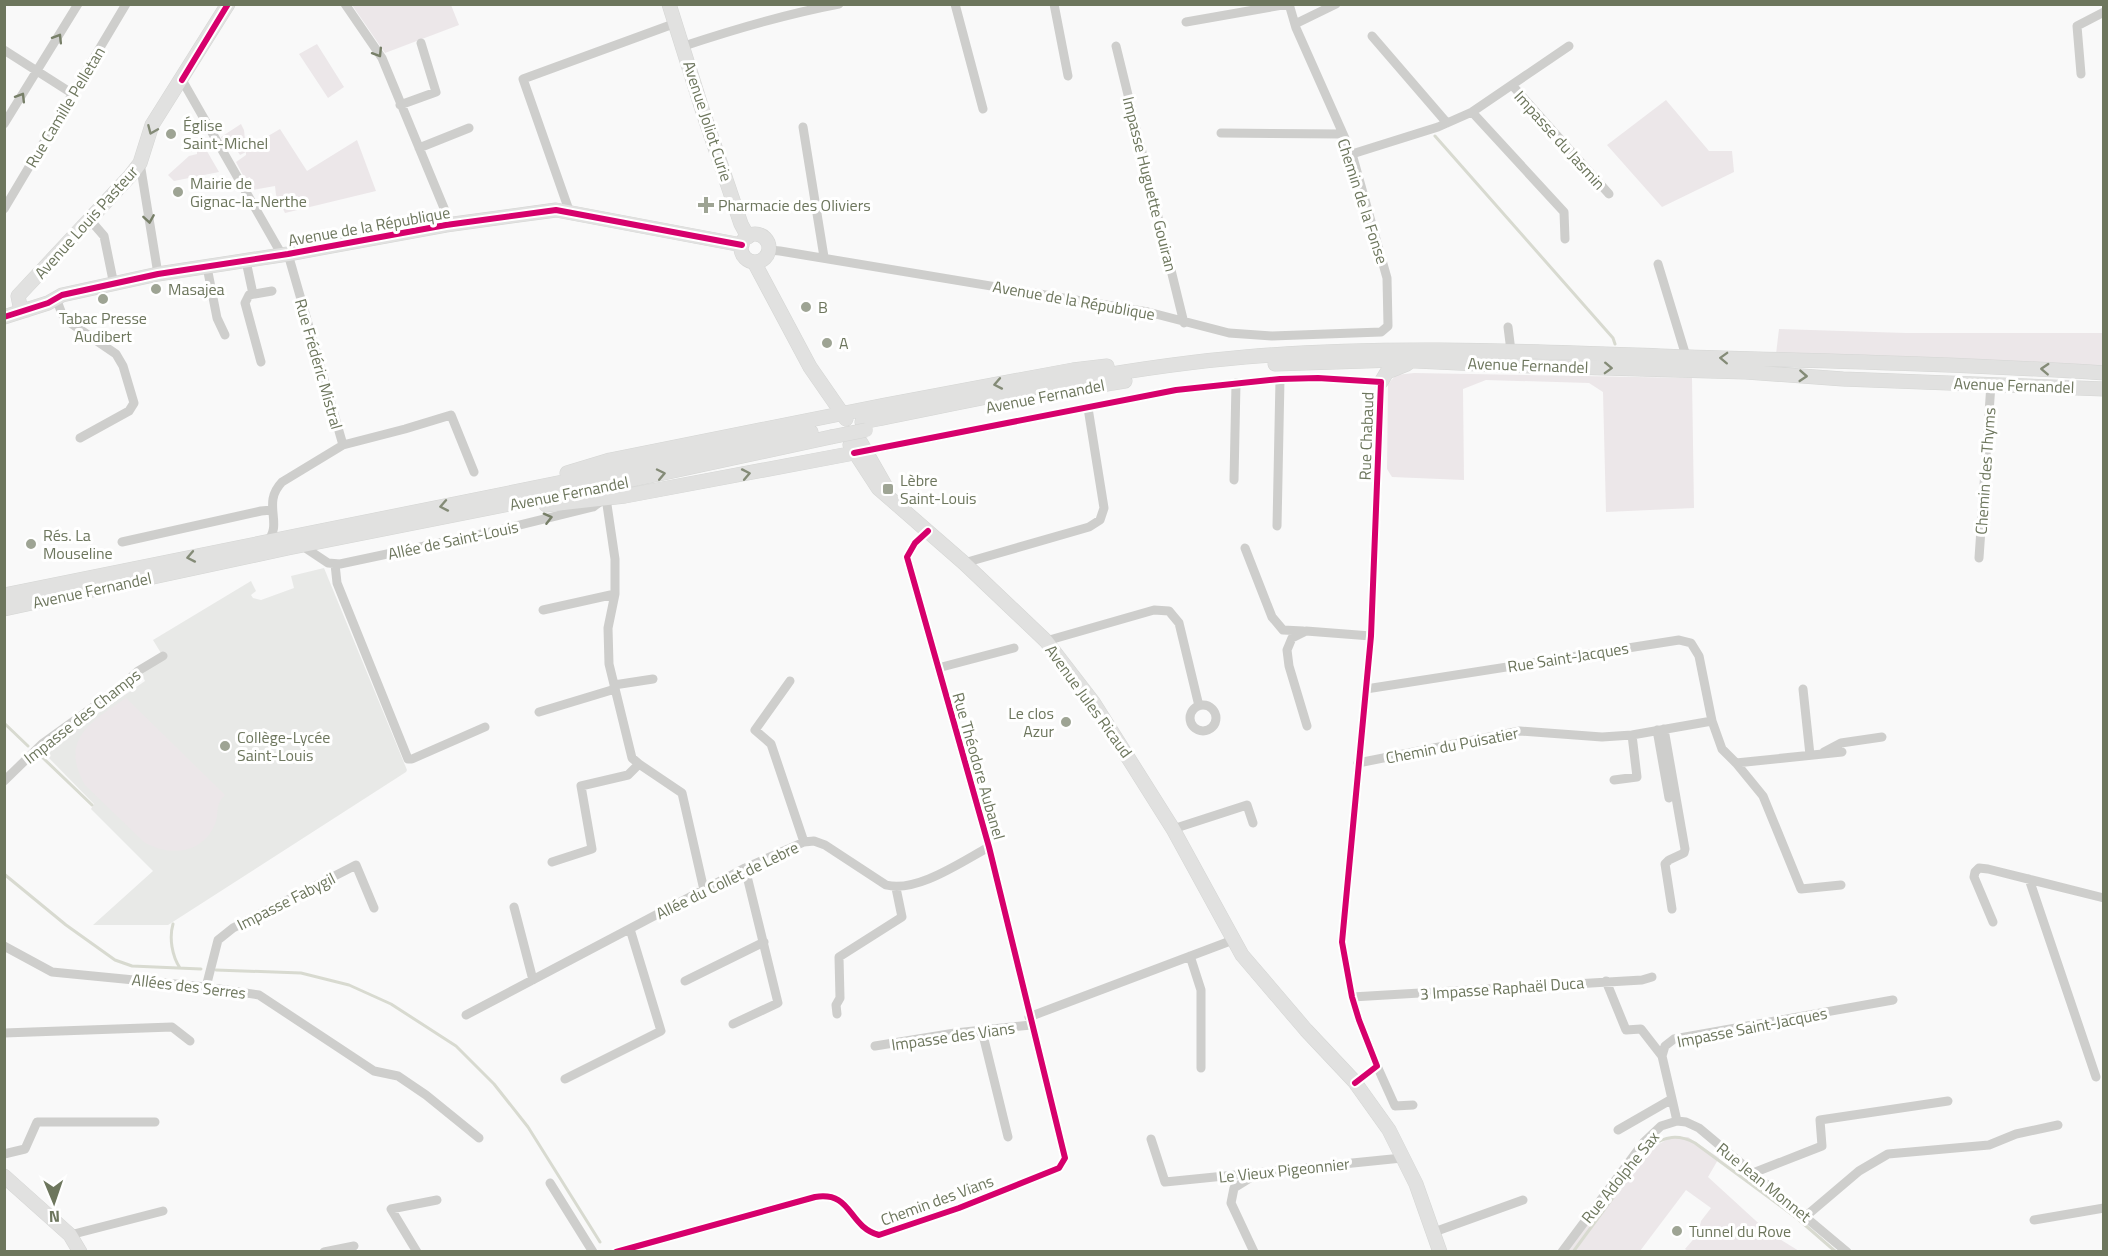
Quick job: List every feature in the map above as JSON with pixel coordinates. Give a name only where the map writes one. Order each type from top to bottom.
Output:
[{"type":"main road","name":"Avenue Louis Pasteur","points":[[27,310],[20,306],[18,296],[130,177],[140,163],[153,125],[228,4]]},
{"type":"main road","name":"Avenue Joliot Curie","points":[[669,4],[745,241]]},
{"type":"main road","name":"Avenue de la République","points":[[8,316],[48,303],[62,295],[158,274],[285,255],[451,225],[556,210],[745,241]]},
{"type":"main road","points":[[754,262],[764,259],[769,250],[763,237],[753,235],[745,241],[741,250],[746,258],[754,262],[795,341],[817,377],[837,423],[1073,370],[1244,357]]},
{"type":"main road","name":"Avenue Fernandel","points":[[860,441],[1102,375],[1244,357],[1356,351],[1510,351],[1858,361],[2103,373]]},
{"type":"main road","name":"Avenue Fernandel","points":[[860,441],[1083,388],[1203,370],[1328,361],[1424,361],[2103,389]]},
{"type":"main road","points":[[1381,382],[1392,369],[1424,361]]},
{"type":"main road","name":"Avenue Fernandel","points":[[837,423],[860,441]]},
{"type":"main road","name":"Avenue Fernandel","points":[[4,595],[501,495],[837,423]]},
{"type":"main road","name":"Avenue Fernandel","points":[[4,609],[301,545],[440,519],[837,423]]},
{"type":"main road","points":[[440,519],[606,498],[725,479],[860,441]]},
{"type":"main road","name":"Avenue Jules Ricaud","points":[[860,441],[878,488],[964,563],[1046,641],[1093,702],[1173,829],[1242,955],[1355,1083],[1389,1130],[1416,1184],[1440,1251]]},
{"type":"main road","points":[[4,1176],[70,1235],[80,1251]]},
{"type":"street","points":[[4,124],[78,4]]},
{"type":"street","name":"Rue Camille Pelletan","points":[[4,209],[126,4]]},
{"type":"street","points":[[345,4],[382,58],[451,225]]},
{"type":"street","points":[[684,46],[752,24],[839,4]]},
{"type":"street","points":[[955,4],[983,109]]},
{"type":"street","points":[[1054,4],[1068,76]]},
{"type":"street","points":[[1186,22],[1289,4]]},
{"type":"street","name":"Chemin de la Fonse","points":[[1289,4],[1295,24],[1352,154],[1387,278],[1388,326],[1381,332]]},
{"type":"street","points":[[1295,24],[1336,4]]},
{"type":"street","points":[[2081,74],[2077,26],[2103,12]]},
{"type":"street","points":[[570,213],[523,79],[676,23]]},
{"type":"street","points":[[1372,36],[1448,123]]},
{"type":"street","points":[[400,105],[436,92],[421,43]]},
{"type":"street","name":"Impasse Huguette Gouiran","points":[[1116,46],[1184,323]]},
{"type":"street","points":[[1352,154],[1448,123],[1472,111],[1569,46]]},
{"type":"street","points":[[4,50],[73,94]]},
{"type":"street","name":"Rue Frédéric Mistral","points":[[182,80],[285,255],[343,445],[282,482],[275,489],[272,510],[274,527],[272,537],[267,542]]},
{"type":"street","name":"Impasse du Jasmin","points":[[1512,85],[1609,195]]},
{"type":"street","points":[[1472,111],[1564,212],[1564,239]]},
{"type":"street","points":[[803,127],[824,257]]},
{"type":"street","points":[[419,148],[469,128]]},
{"type":"street","points":[[1221,133],[1342,134]]},
{"type":"street","points":[[140,163],[158,274]]},
{"type":"street","points":[[91,221],[104,237],[114,285]]},
{"type":"street","name":"Avenue de la République","points":[[769,250],[824,257],[1148,312],[1229,333],[1272,336],[1381,332]]},
{"type":"street","points":[[246,261],[253,294]]},
{"type":"street","points":[[1658,264],[1686,356]]},
{"type":"street","points":[[207,267],[217,318],[225,335]]},
{"type":"street","points":[[261,362],[245,303],[249,295],[272,291]]},
{"type":"street","points":[[56,298],[62,314],[69,322],[116,354],[123,366],[134,403],[129,411],[80,438]]},
{"type":"street","points":[[1508,327],[1510,351]]},
{"type":"street","name":"Rue Chabaud","points":[[860,441],[1088,408],[1131,398],[1236,383],[1318,378],[1381,382],[1371,636],[1342,942],[1352,997],[1377,1066],[1395,1106],[1413,1105]]},
{"type":"street","points":[[1277,526],[1280,379]]},
{"type":"street","points":[[1234,480],[1236,383]]},
{"type":"street","name":"Chemin des Thyms","points":[[1979,558],[1991,384]]},
{"type":"street","points":[[964,563],[1089,527],[1101,520],[1104,508],[1088,408]]},
{"type":"street","points":[[343,445],[451,415],[474,472]]},
{"type":"street","points":[[606,498],[615,559],[615,594],[608,628],[609,664],[614,687],[632,758],[682,793],[704,890]]},
{"type":"street","name":"Allée de Saint-Louis","points":[[335,564],[491,532],[593,507],[606,498]]},
{"type":"street","points":[[122,542],[272,510]]},
{"type":"street","name":"Rue Théodore Aubanel","points":[[928,531],[915,543],[907,557],[989,847],[1030,1021]]},
{"type":"street","points":[[301,545],[321,559],[335,564],[337,583],[408,759],[485,727]]},
{"type":"street","points":[[1245,548],[1272,618],[1283,630],[1371,636]]},
{"type":"street","points":[[543,610],[615,594]]},
{"type":"street","points":[[1046,641],[1154,610],[1169,611],[1179,623],[1199,706]]},
{"type":"street","points":[[1306,631],[1292,638],[1287,650],[1289,666],[1307,726]]},
{"type":"street","name":"Rue Saint-Jacques","points":[[1366,689],[1679,640],[1691,643],[1699,656],[1712,721]]},
{"type":"street","points":[[938,668],[1014,648]]},
{"type":"street","name":"Impasse des Champs","points":[[4,780],[42,744],[117,690],[138,671],[163,656]]},
{"type":"street","points":[[539,712],[614,687],[653,679]]},
{"type":"street","points":[[790,681],[755,730],[771,744],[804,842]]},
{"type":"street","points":[[1803,689],[1815,754]]},
{"type":"street","points":[[1712,721],[1722,749],[1763,796],[1801,889],[1841,885]]},
{"type":"street","name":"Chemin du Puisatier","points":[[1358,763],[1520,731],[1602,737],[1632,735],[1712,721]]},
{"type":"street","points":[[1660,730],[1669,798]]},
{"type":"street","points":[[1660,730],[1685,849],[1684,853],[1665,864],[1672,909]]},
{"type":"street","points":[[1614,780],[1637,777],[1632,735]]},
{"type":"street","points":[[1815,754],[1841,743],[1882,737]]},
{"type":"street","points":[[1736,763],[1842,752]]},
{"type":"street","points":[[552,862],[592,849],[581,786],[628,775],[639,764]]},
{"type":"street","points":[[1173,829],[1247,805],[1253,823]]},
{"type":"street","name":"Allée du Collet de Lebre","points":[[466,1015],[745,868],[804,842],[814,841],[825,845],[885,885],[896,888]]},
{"type":"street","points":[[837,1014],[836,1005],[840,998],[839,957],[902,917],[896,888],[920,883],[989,847]]},
{"type":"street","name":"Impasse Fabygil","points":[[206,987],[218,940],[234,928],[356,865],[374,908]]},
{"type":"street","points":[[733,1024],[778,1003],[745,868]]},
{"type":"street","points":[[1993,922],[1974,877],[1979,868],[2103,898]]},
{"type":"street","points":[[2029,879],[2096,1077]]},
{"type":"street","points":[[514,907],[533,980]]},
{"type":"street","points":[[566,1079],[661,1031],[630,929]]},
{"type":"street","points":[[1030,1021],[1233,940]]},
{"type":"street","points":[[685,981],[764,942]]},
{"type":"street","name":"Allées des Serres","points":[[4,946],[52,972],[259,994],[374,1071],[398,1076],[426,1095],[479,1138]]},
{"type":"street","points":[[1190,956],[1201,990],[1201,1068]]},
{"type":"street","name":"3 Impasse Raphaël Duca","points":[[1352,997],[1642,980],[1652,977]]},
{"type":"street","points":[[1606,981],[1626,1030],[1641,1029],[1662,1056]]},
{"type":"street","name":"Impasse Saint-Jacques","points":[[1672,1099],[1662,1056],[1665,1046],[1674,1039],[1893,1000]]},
{"type":"street","name":"Impasse des Vians","points":[[874,1046],[982,1031],[1030,1021]]},
{"type":"street","name":"Chemin des Vians","points":[[616,1251],[828,1195],[841,1200],[868,1232],[879,1235],[959,1208],[1059,1168],[1065,1158],[1030,1021]]},
{"type":"street","points":[[4,1033],[172,1027],[190,1041]]},
{"type":"street","points":[[982,1031],[1008,1137]]},
{"type":"street","points":[[1355,1083],[1377,1066]]},
{"type":"street","name":"Rue Adolphe Sax","points":[[1562,1251],[1644,1142],[1661,1126],[1677,1121],[1672,1099],[1618,1130]]},
{"type":"street","points":[[1753,1173],[1822,1146],[1820,1120],[1948,1101]]},
{"type":"street","name":"Rue Jean Monnet","points":[[1677,1121],[1699,1128],[1847,1251]]},
{"type":"street","points":[[4,1154],[25,1149],[36,1122],[155,1122]]},
{"type":"street","points":[[1806,1216],[1859,1172],[1888,1154],[1989,1144],[2016,1134],[2058,1125]]},
{"type":"street","name":"Le Vieux Pigeonnier","points":[[1151,1139],[1165,1182],[1402,1158]]},
{"type":"street","points":[[1254,1251],[1231,1203],[1234,1188],[1258,1173]]},
{"type":"street","points":[[550,1183],[593,1251]]},
{"type":"street","points":[[417,1251],[391,1209],[437,1200]]},
{"type":"street","points":[[1434,1232],[1523,1200]]},
{"type":"street","points":[[2034,1220],[2103,1208]]},
{"type":"street","points":[[70,1235],[162,1211]]},
{"type":"street","points":[[324,1251],[354,1246]]},
{"type":"shaded area","points":[[352,5],[451,5],[459,25],[385,53]]},
{"type":"shaded area","points":[[317,44],[344,87],[328,98],[299,54]]},
{"type":"shaded area","points":[[1666,100],[1709,151],[1732,151],[1734,172],[1662,207],[1607,145]]},
{"type":"shaded area","points":[[241,124],[246,149],[280,129],[307,171],[357,140],[376,191],[285,213],[276,195],[275,186],[252,190],[249,185],[251,184],[250,177],[245,179],[236,162],[246,155],[246,152],[240,155],[234,146],[228,150],[221,137]]},
{"type":"shaded area","points":[[204,146],[219,172],[174,181],[168,175],[189,156],[197,154],[197,151]]},
{"type":"shaded area","points":[[1779,329],[1906,333],[2103,333],[2103,366],[1776,354]]},
{"type":"shaded area","points":[[1414,373],[1692,378],[1694,508],[1606,512],[1603,392],[1589,383],[1486,380],[1463,389],[1464,480],[1392,477],[1387,469],[1388,384],[1396,375]]},
{"type":"shaded area","name":"Collège-Lycée Saint-Louis","points":[[324,568],[406,772],[168,925],[93,925],[153,871],[91,809],[94,804],[46,755],[53,748],[52,745],[145,681],[141,673],[164,658],[153,640],[251,581],[256,591],[251,595],[261,600],[294,588],[291,576]]},
{"type":"shaded area","points":[[126,698],[225,795],[218,806],[215,824],[210,834],[194,847],[174,851],[164,850],[144,842],[85,785],[78,769],[77,744],[91,724]]},
{"type":"shaded area","points":[[1688,1137],[1719,1158],[1708,1177],[1767,1231],[1799,1251],[1688,1251],[1685,1249],[1698,1234],[1701,1221],[1711,1208],[1686,1190],[1640,1251],[1565,1252],[1648,1150],[1670,1138]]},
{"type":"waterway","points":[[1435,136],[1613,338],[1615,344]]},
{"type":"waterway","points":[[4,723],[28,746]]},
{"type":"waterway","points":[[42,757],[92,805]]},
{"type":"waterway","points":[[4,874],[66,925],[115,960],[132,966],[201,969]]},
{"type":"waterway","points":[[173,924],[172,947],[180,968]]},
{"type":"waterway","points":[[216,970],[301,973],[349,985],[391,1004],[456,1046],[494,1084],[528,1127],[600,1242]]},
{"type":"waterway","points":[[1573,1252],[1650,1147],[1661,1140],[1677,1137],[1695,1143],[1798,1219],[1836,1252]]},
{"type":"cycle path","points":[[182,80],[228,4]]},
{"type":"cycle path","points":[[4,317],[48,303],[62,295],[158,274],[288,254],[446,225],[556,210],[742,245]]},
{"type":"cycle path","points":[[854,453],[1176,390],[1280,379],[1318,378],[1381,382],[1371,636],[1342,942],[1352,997],[1377,1066],[1355,1083]]},
{"type":"cycle path","points":[[616,1252],[815,1197],[837,1199],[869,1231],[879,1235],[959,1208],[1059,1168],[1065,1158],[989,847],[907,557],[915,543],[928,531]]},
{"type":"place","name":"Église Saint-Michel","points":[[171,134]]},
{"type":"place","name":"Mairie de Gignac-la-Nerthe","points":[[178,192]]},
{"type":"place","name":"Pharmacie des Oliviers","points":[[706,205]]},
{"type":"place","name":"Masajea","points":[[156,289]]},
{"type":"place","name":"Tabac Presse Audibert","points":[[103,299]]},
{"type":"place","name":"B","points":[[806,307]]},
{"type":"place","name":"A","points":[[827,343]]},
{"type":"place","name":"Lèbre Saint-Louis","points":[[888,489]]},
{"type":"place","name":"Rés. La Mouseline","points":[[31,544]]},
{"type":"place","name":"Le clos Azur","points":[[1066,722]]},
{"type":"place","name":"Collège-Lycée Saint-Louis","points":[[225,746]]},
{"type":"place","name":"Tunnel du Rove","points":[[1677,1231]]}]
